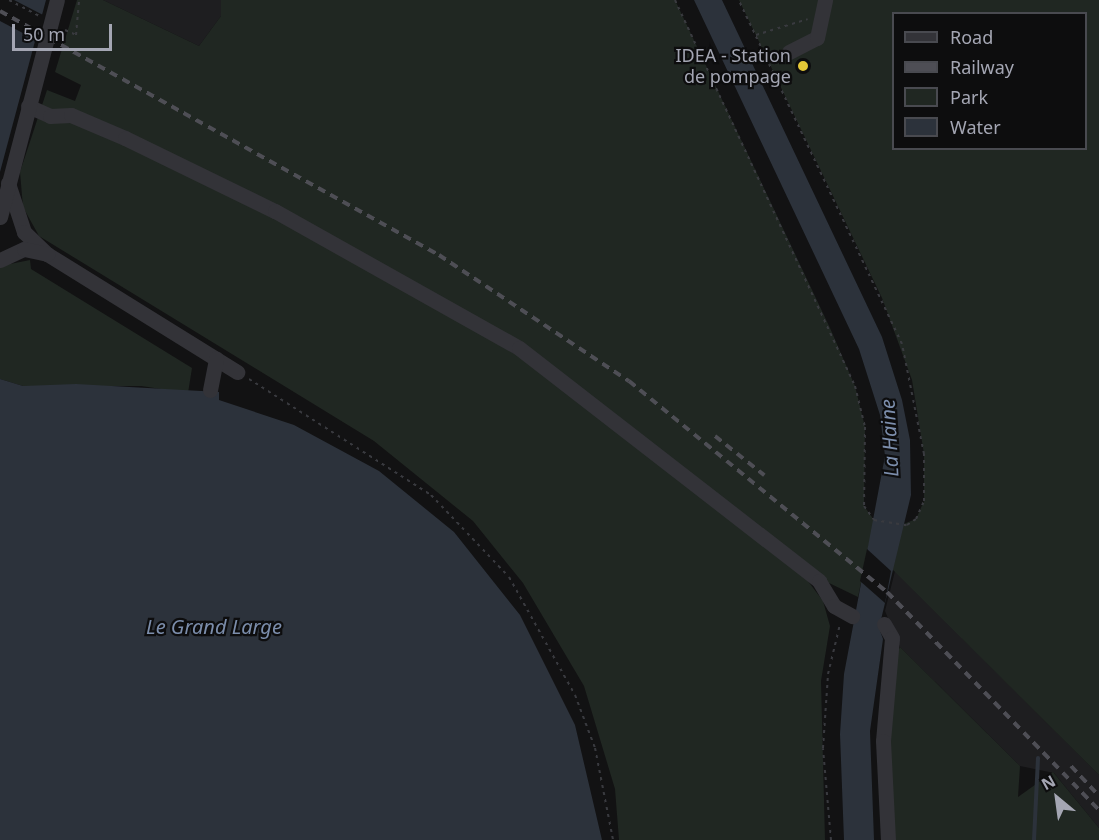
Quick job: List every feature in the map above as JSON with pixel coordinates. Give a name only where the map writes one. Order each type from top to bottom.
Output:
[{"type":"street","points":[[0,217],[57,0]]},
{"type":"street","points":[[789,52],[817,38],[823,7]]},
{"type":"street","points":[[28,106],[50,116],[70,115],[125,138],[440,299],[582,395],[819,581],[834,606],[852,616]]},
{"type":"street","points":[[8,183],[24,232],[47,254],[237,372]]},
{"type":"street","points":[[0,260],[24,249],[47,254]]},
{"type":"street","points":[[210,390],[216,359]]},
{"type":"street","points":[[884,624],[892,638],[883,741],[888,840]]},
{"type":"path","points":[[9,0],[49,21]]},
{"type":"path","points":[[59,27],[76,35],[79,0]]},
{"type":"path","points":[[675,0],[855,386],[865,427],[864,506],[874,520],[901,525],[913,523],[922,508],[924,466],[920,416],[902,344],[739,0]]},
{"type":"path","points":[[756,35],[823,7]]},
{"type":"path","points":[[237,372],[431,495],[508,577],[575,695],[595,748],[612,840]]},
{"type":"path","points":[[831,840],[823,748],[828,674],[834,637],[852,616]]},
{"type":"shaded area","points":[[103,0],[221,0],[221,16],[199,46]]},
{"type":"shaded area","points":[[895,571],[1099,775],[1099,828],[1054,773],[1020,766],[900,647],[885,611]]},
{"type":"green space","points":[[77,0],[103,0],[199,46],[221,16],[221,0],[675,0],[830,328],[855,386],[865,427],[864,506],[874,520],[858,597],[798,568],[823,601],[830,626],[821,681],[825,840],[619,840],[615,789],[584,686],[523,583],[473,521],[374,441],[39,236],[23,207],[20,172],[47,90],[75,101],[81,85],[55,72]]},
{"type":"green space","points":[[739,0],[1099,0],[1099,775],[890,567],[901,525],[916,519],[924,501],[924,454],[912,380],[882,298]]},
{"type":"green space","points":[[30,260],[31,269],[192,368],[188,393],[141,386],[23,386],[0,379],[0,266]]},
{"type":"green space","points":[[900,647],[1020,766],[1018,797],[1053,772],[1099,828],[1099,840],[888,840],[888,676]]},
{"type":"water","points":[[0,0],[46,0],[0,172]]},
{"type":"water","name":"La Haine","points":[[694,0],[722,0],[882,337],[902,400],[910,440],[911,495],[879,628],[883,639],[870,731],[874,840],[844,840],[840,734],[844,674],[885,456],[880,415],[859,349]]},
{"type":"water","name":"Le Grand Large","points":[[0,379],[23,386],[76,384],[219,392],[219,400],[294,425],[379,471],[454,532],[520,615],[575,725],[602,840],[0,840]]},
{"type":"pier","points":[[0,0],[14,0],[45,16],[38,41],[0,21]]},
{"type":"pier","points":[[867,549],[891,571],[885,603],[860,581]]},
{"type":"waterway","points":[[1034,840],[1038,758]]},
{"type":"railway","points":[[0,11],[439,255],[629,381],[887,592],[1099,810]]},
{"type":"railway","points":[[715,436],[764,475]]},
{"type":"railway","points":[[1071,766],[1099,796]]},
{"type":"place","name":"IDEA - Station de pompage","points":[[803,66]]}]
